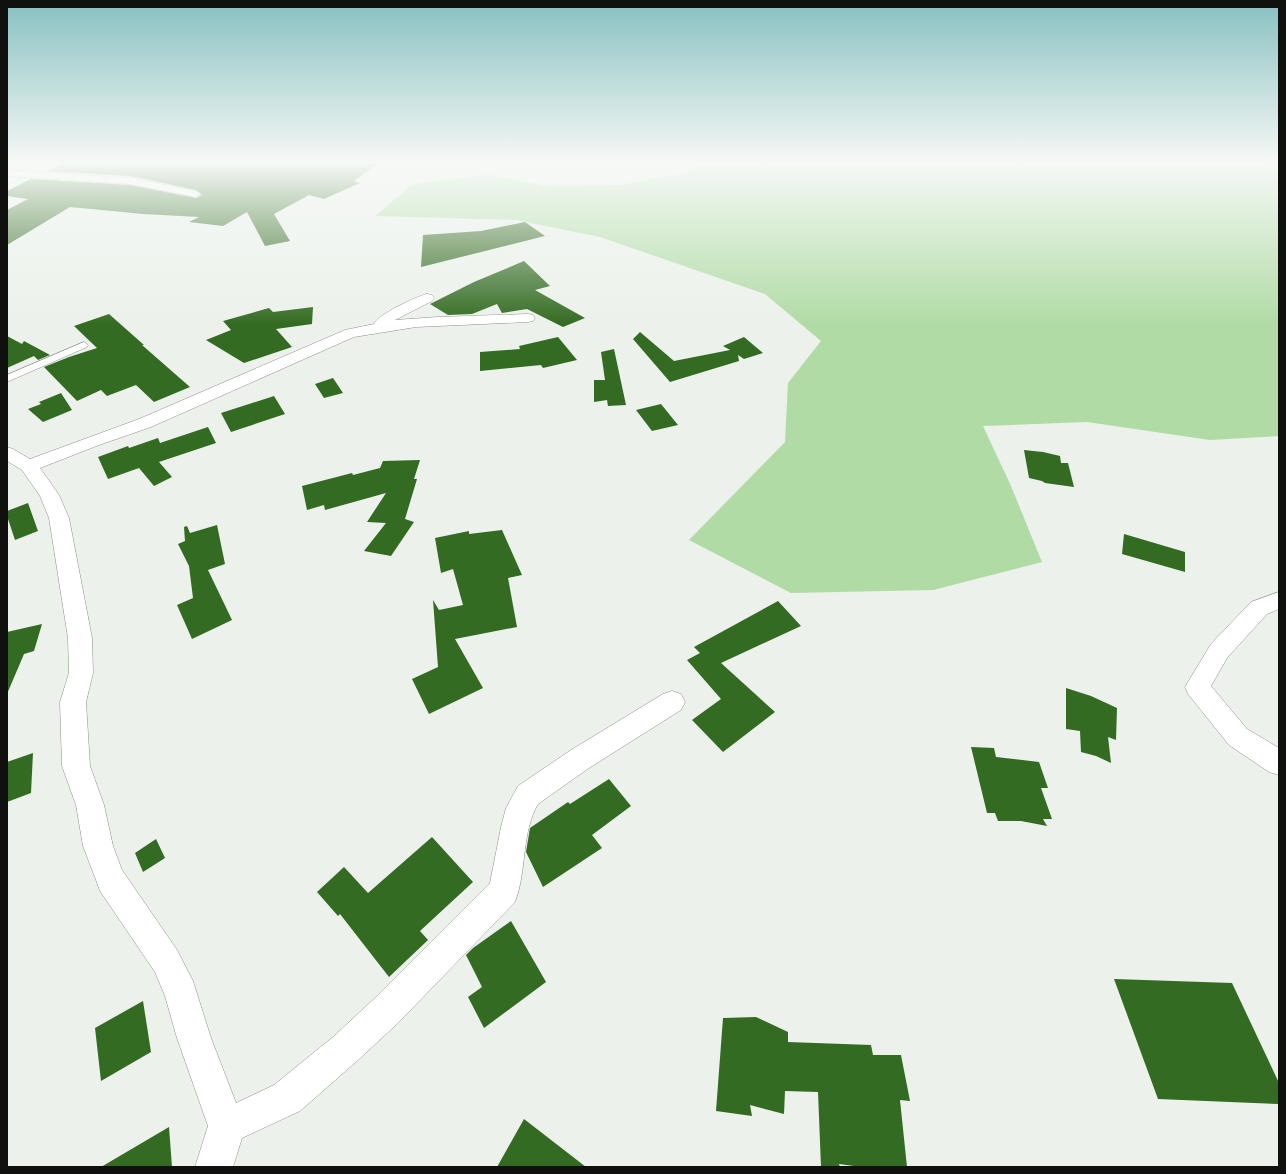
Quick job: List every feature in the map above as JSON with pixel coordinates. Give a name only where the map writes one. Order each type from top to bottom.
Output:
[{"type":"street","points":[[376,326],[401,310],[427,298]]},
{"type":"street","points":[[214,1167],[227,1126],[194,1038],[181,994],[166,961],[111,880],[98,846],[90,805],[76,766],[73,702],[81,673],[80,638],[59,518],[49,495],[18,459],[93,441],[146,423],[324,343],[350,333],[376,326],[416,322],[528,318]]},
{"type":"street","points":[[1279,600],[1259,608],[1218,651],[1197,687],[1238,737],[1279,763]]},
{"type":"street","points":[[227,1126],[287,1098],[322,1069],[386,1011],[504,891],[515,827],[520,808],[528,795],[580,759],[672,702]]},
{"type":"lane","points":[[7,379],[84,345]]},
{"type":"green space","points":[[375,216],[1279,216],[1279,436],[1210,440],[1087,422],[983,426],[1011,486],[1042,562],[933,590],[791,593],[689,540],[785,442],[788,383],[821,341],[765,294],[600,237],[516,220]]},
{"type":"building","points":[[7,216],[55,216],[7,245]]},
{"type":"building","points":[[176,216],[241,216],[223,226],[189,222],[199,217]]},
{"type":"building","points":[[249,216],[275,216],[290,241],[265,246]]},
{"type":"building","points":[[525,222],[545,236],[421,267],[423,235],[481,231]]},
{"type":"building","points":[[524,261],[550,286],[535,290],[585,318],[563,327],[527,309],[502,313],[497,304],[472,314],[448,315],[430,304],[474,282]]},
{"type":"building","points":[[313,307],[312,324],[276,329],[292,347],[244,363],[206,340],[231,330],[223,321],[269,308],[273,312]]},
{"type":"building","points":[[109,314],[190,387],[154,402],[136,385],[107,396],[101,390],[77,401],[44,367],[97,348],[74,326]]},
{"type":"building","points":[[640,332],[674,361],[730,350],[723,346],[744,337],[763,353],[744,359],[738,355],[739,361],[670,382],[633,339]]},
{"type":"building","points":[[7,336],[22,344],[24,341],[50,355],[38,360],[34,356],[7,368]]},
{"type":"building","points":[[558,337],[577,360],[543,368],[541,365],[480,371],[480,352],[520,349],[519,346]]},
{"type":"building","points":[[614,349],[626,405],[608,406],[607,400],[594,402],[594,380],[605,380],[601,352]]},
{"type":"building","points":[[333,378],[343,393],[324,398],[315,384]]},
{"type":"building","points":[[61,393],[72,410],[43,422],[28,409],[41,404],[39,402]]},
{"type":"building","points":[[274,396],[285,414],[231,432],[221,413]]},
{"type":"building","points":[[661,404],[678,425],[652,431],[636,410]]},
{"type":"building","points":[[208,427],[216,443],[159,462],[172,477],[154,486],[139,468],[108,479],[98,457],[128,446],[129,448],[158,438],[160,443]]},
{"type":"building","points":[[1024,450],[1060,456],[1061,463],[1068,463],[1074,487],[1045,483],[1029,478]]},
{"type":"building","points":[[420,460],[414,479],[417,479],[405,519],[414,522],[391,556],[364,551],[386,523],[367,522],[386,493],[325,510],[324,505],[307,510],[302,486],[352,473],[353,475],[380,468],[383,461]]},
{"type":"building","points":[[28,503],[38,531],[15,540],[7,516],[7,511]]},
{"type":"building","points":[[217,525],[225,564],[208,570],[232,620],[192,639],[177,605],[193,598],[189,566],[178,544],[185,541],[184,527],[187,526],[190,533]]},
{"type":"building","points":[[502,530],[522,575],[508,578],[517,627],[455,639],[483,688],[429,714],[412,679],[438,667],[433,600],[439,610],[463,605],[453,569],[441,573],[435,538],[469,531],[469,534]]},
{"type":"building","points":[[1124,534],[1185,552],[1185,572],[1122,554]]},
{"type":"building","points":[[778,601],[801,626],[721,663],[775,712],[723,752],[692,720],[721,699],[687,660],[700,653],[694,647]]},
{"type":"building","points":[[42,624],[34,651],[24,654],[7,694],[7,632]]},
{"type":"building","points":[[1066,688],[1091,696],[1117,708],[1116,740],[1108,737],[1111,763],[1096,756],[1081,752],[1080,731],[1066,729]]},
{"type":"building","points":[[971,747],[994,748],[996,757],[1039,762],[1048,788],[1041,788],[1052,819],[1043,819],[1047,826],[1021,821],[998,821],[995,813],[987,813]]},
{"type":"building","points":[[33,753],[31,793],[7,802],[7,762]]},
{"type":"building","points":[[609,779],[631,806],[592,835],[602,848],[543,887],[526,852],[530,828],[568,802],[570,804]]},
{"type":"building","points":[[432,837],[473,882],[420,931],[428,940],[389,977],[340,914],[338,916],[317,892],[344,867],[368,893]]},
{"type":"building","points":[[156,839],[165,858],[143,872],[135,853]]},
{"type":"building","points":[[511,921],[546,982],[484,1028],[468,997],[482,987],[466,955],[473,948]]},
{"type":"building","points":[[1114,979],[1232,983],[1279,1083],[1279,1104],[1158,1099]]},
{"type":"building","points":[[143,1001],[151,1052],[101,1081],[95,1028]]},
{"type":"building","points":[[756,1017],[788,1032],[788,1042],[871,1045],[873,1055],[901,1055],[910,1101],[900,1100],[907,1167],[861,1167],[839,1164],[840,1167],[821,1167],[818,1092],[785,1091],[784,1114],[750,1105],[752,1116],[716,1111],[723,1018]]},
{"type":"building","points":[[524,1119],[586,1167],[497,1167]]},
{"type":"building","points":[[169,1127],[172,1167],[101,1167]]}]
